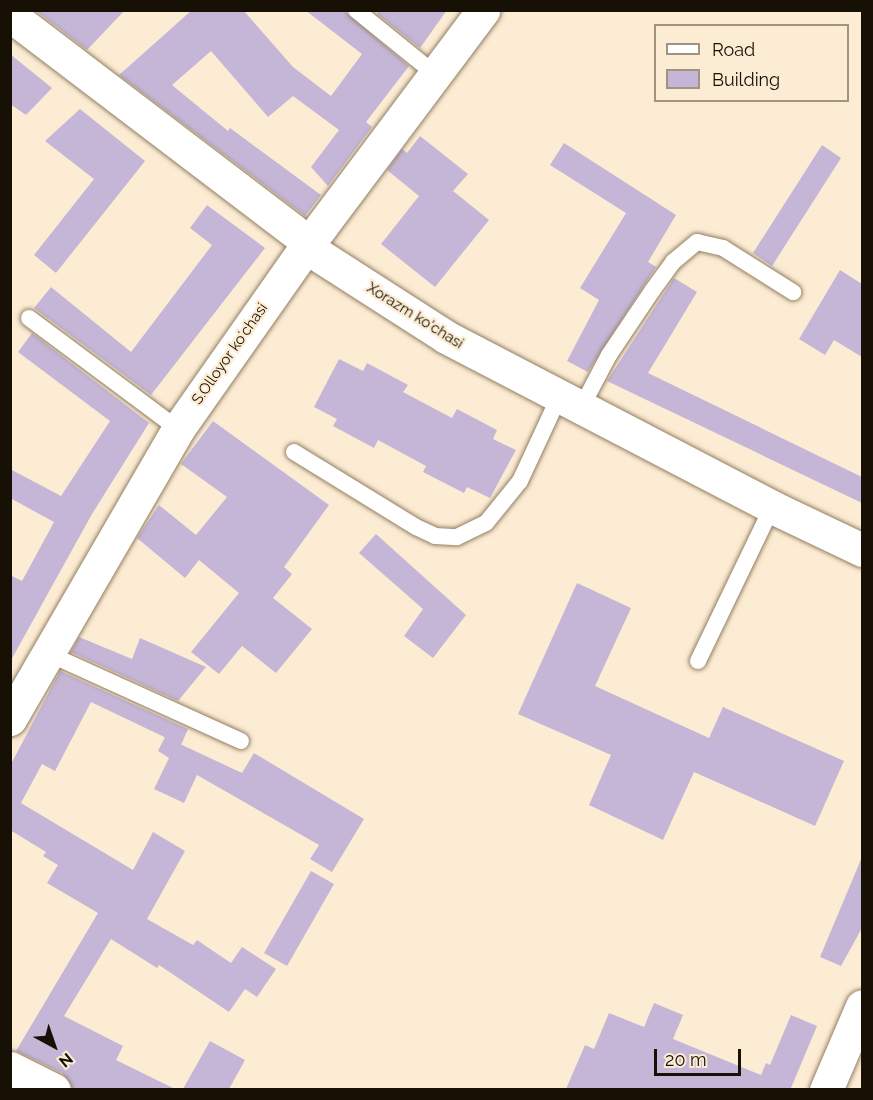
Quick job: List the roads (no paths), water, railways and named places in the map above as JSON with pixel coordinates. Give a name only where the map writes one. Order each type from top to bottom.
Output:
[{"type":"street","name":"S.Olloyor koʻchasi","points":[[10,719],[178,429],[306,247],[483,10]]},
{"type":"street","name":"Xorazm ko'chasi","points":[[10,15],[298,235],[306,247],[446,337],[772,507],[862,550]]},
{"type":"street","points":[[826,1089],[862,1006]]},
{"type":"street","points":[[10,1068],[54,1089]]},
{"type":"lane","points":[[356,10],[435,74]]},
{"type":"lane","points":[[294,452],[417,527],[435,536],[457,537],[486,523],[520,481],[570,403],[609,355],[673,262],[697,242],[723,248],[793,292]]},
{"type":"lane","points":[[29,318],[178,429]]},
{"type":"lane","points":[[698,661],[772,507]]},
{"type":"lane","points":[[47,653],[241,741]]}]
